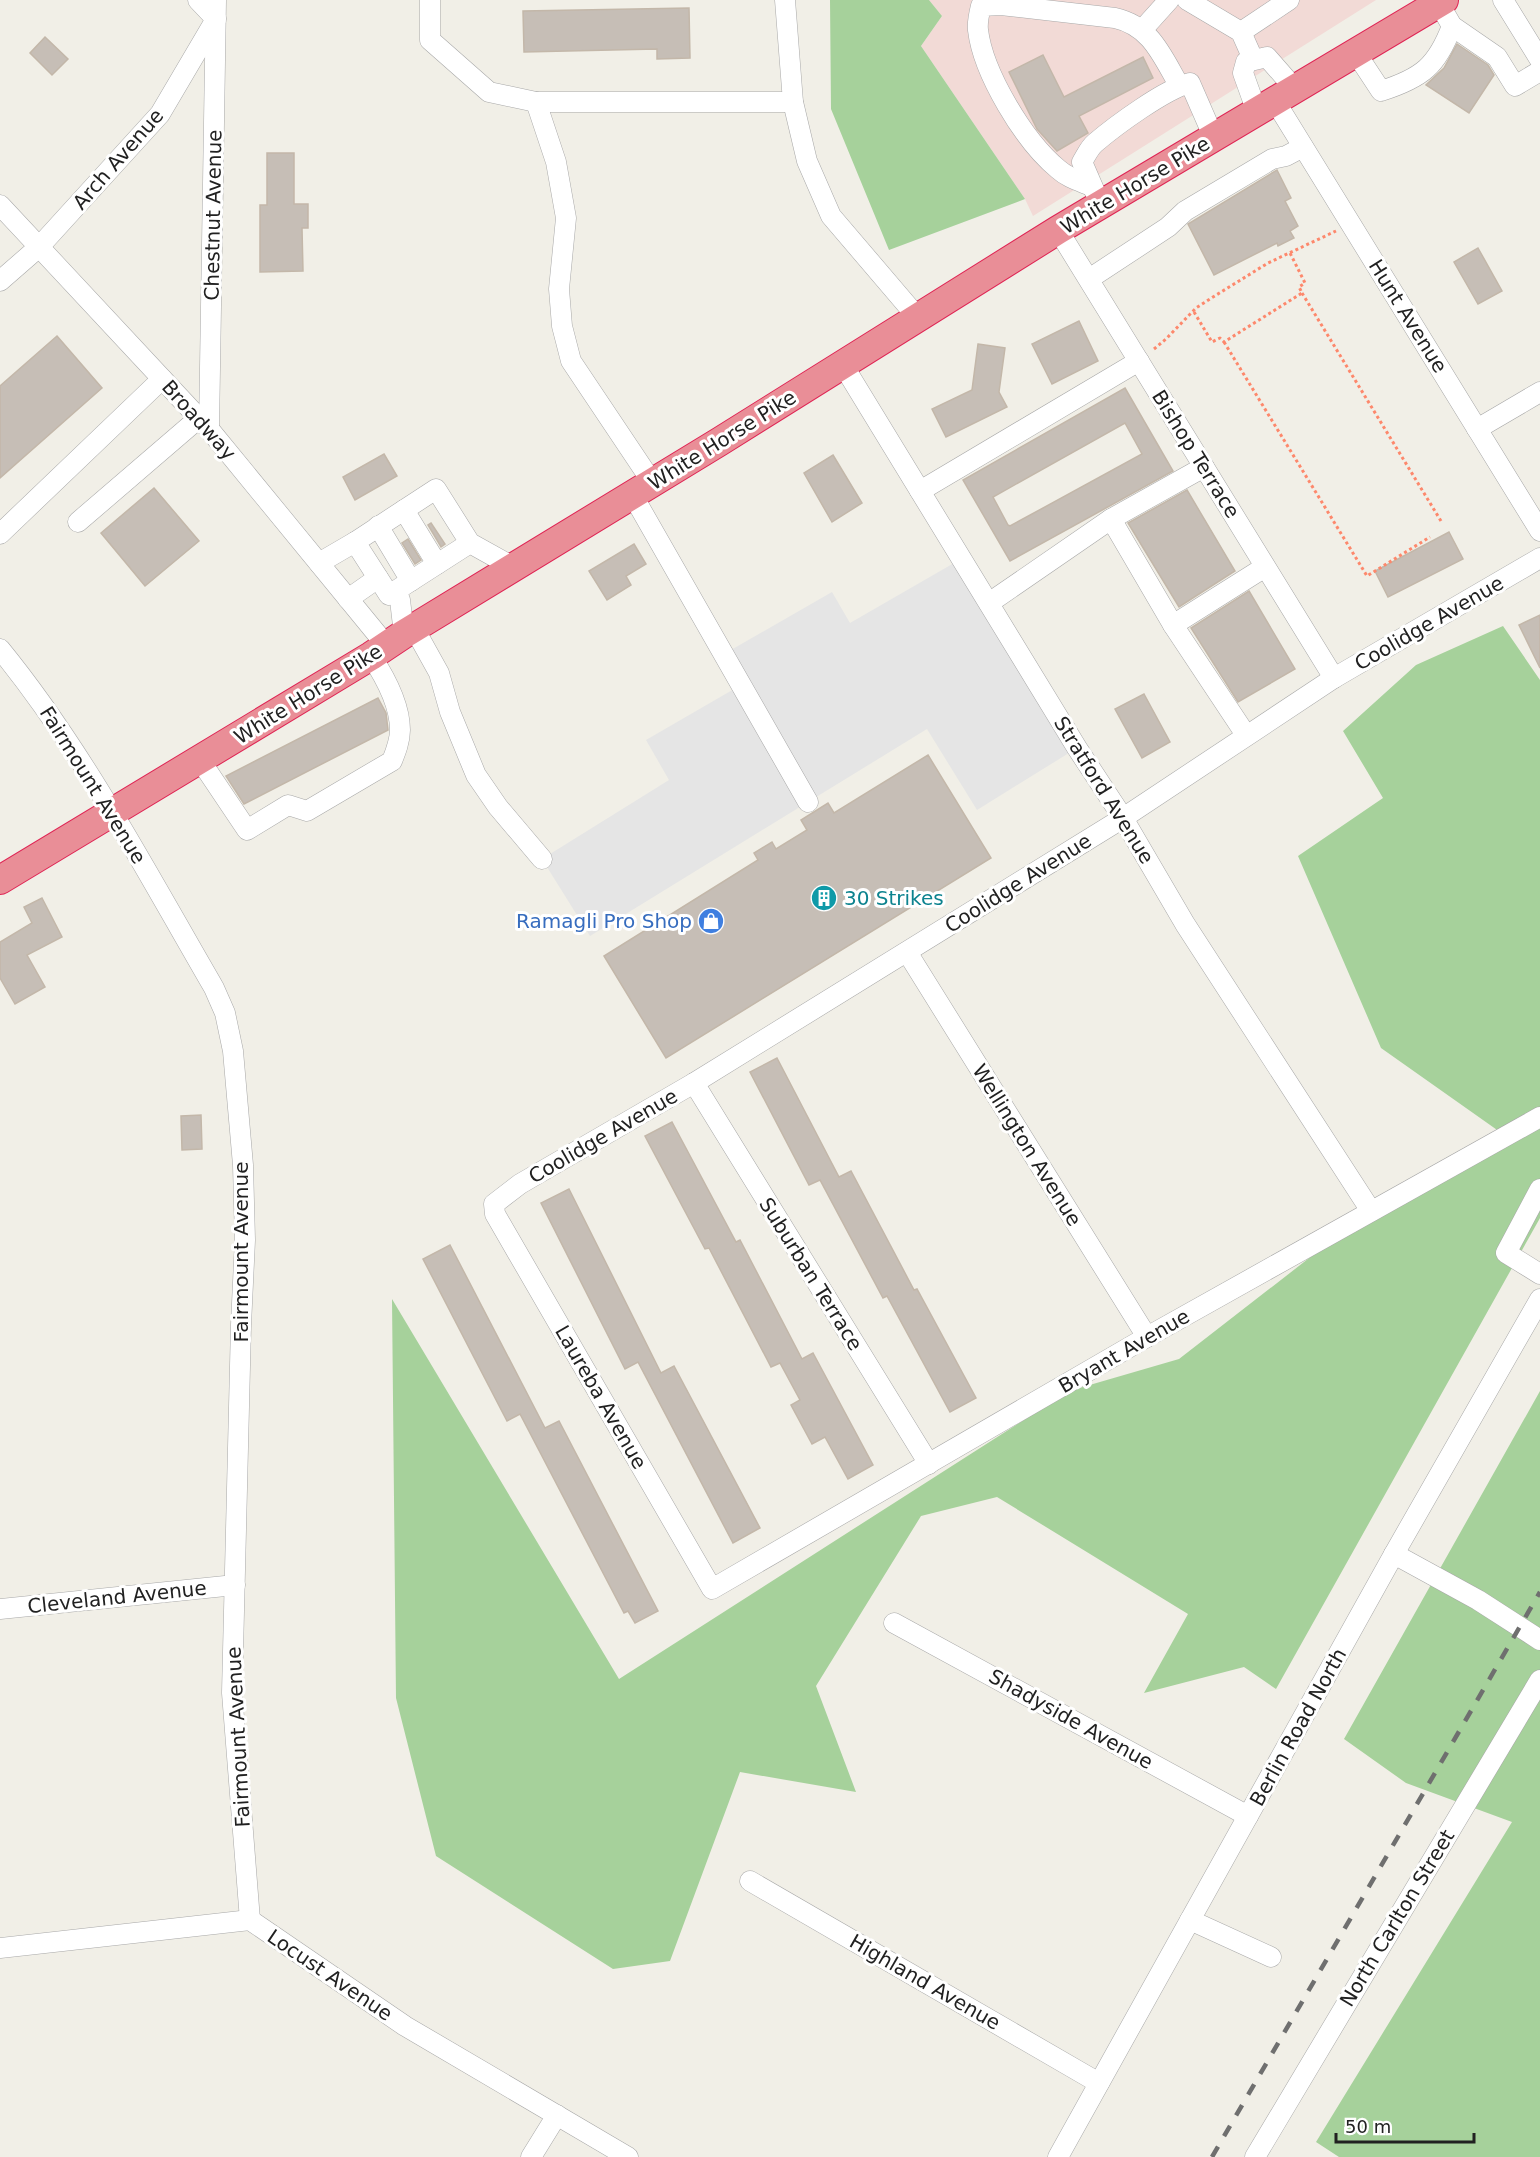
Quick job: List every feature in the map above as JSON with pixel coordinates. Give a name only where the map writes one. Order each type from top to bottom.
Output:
[{"type":"highway","name":"White Horse Pike","points":[[0,880],[394,641],[1058,231],[1097,195],[1214,138],[1356,53],[1443,7]]},
{"type":"street","points":[[198,0],[216,10]]},
{"type":"street","points":[[430,0],[430,40],[489,92],[536,102],[793,102]]},
{"type":"street","points":[[785,0],[793,102],[807,160],[831,216],[918,318]]},
{"type":"street","points":[[1142,30],[1169,0]]},
{"type":"street","points":[[1187,0],[1241,32],[1253,59]]},
{"type":"street","points":[[1241,32],[1289,0]]},
{"type":"street","points":[[1503,0],[1540,60]]},
{"type":"street","points":[[1097,195],[1057,169],[1040,152],[999,92],[985,60],[977,28],[980,3],[1131,21],[1157,46],[1179,86]]},
{"type":"street","points":[[1356,53],[1381,91],[1405,83],[1430,67],[1445,45],[1443,7]]},
{"type":"street","points":[[1443,7],[1497,57],[1515,86],[1540,71]]},
{"type":"street","name":"Arch Avenue","points":[[0,281],[39,248],[160,114],[216,10]]},
{"type":"street","name":"Chestnut Avenue","points":[[204,424],[216,10]]},
{"type":"street","points":[[1267,57],[1276,101],[1243,73],[1246,62],[1267,57]]},
{"type":"street","points":[[1097,195],[1082,162],[1093,144],[1179,86],[1190,83],[1214,138]]},
{"type":"street","name":"Hunt Avenue","points":[[1276,101],[1540,531]]},
{"type":"street","points":[[536,102],[556,162],[566,218],[559,289],[562,326],[571,361],[652,482],[632,495],[808,802]]},
{"type":"street","points":[[1089,279],[1168,227],[1185,211],[1260,166],[1304,147]]},
{"type":"street","name":"Broadway","points":[[0,205],[204,424],[348,598],[394,641]]},
{"type":"street","name":"Bishop Terrace","points":[[1058,231],[1334,678]]},
{"type":"street","points":[[920,491],[1138,361]]},
{"type":"street","name":"Stratford Avenue","points":[[843,365],[1071,738],[1123,818],[1185,924],[1371,1211]]},
{"type":"street","points":[[0,534],[162,379]]},
{"type":"street","points":[[1477,429],[1540,392]]},
{"type":"street","points":[[78,522],[204,424]]},
{"type":"street","points":[[989,603],[1111,519],[1204,467]]},
{"type":"street","points":[[318,563],[355,542],[436,489],[470,543],[513,567]]},
{"type":"street","points":[[404,510],[437,564]]},
{"type":"street","points":[[1111,519],[1173,625],[1246,735]]},
{"type":"street","points":[[200,760],[247,830],[288,805],[307,811],[392,761],[400,731],[399,717],[394,699],[379,668],[394,641],[404,586],[378,526]]},
{"type":"street","points":[[355,542],[389,595],[470,543]]},
{"type":"street","name":"Coolidge Avenue","points":[[494,1204],[520,1184],[694,1083],[1123,818],[1334,678],[1540,558]]},
{"type":"street","points":[[1173,625],[1265,567]]},
{"type":"street","points":[[348,598],[378,578]]},
{"type":"street","points":[[394,641],[439,673],[450,712],[476,775],[498,807],[542,859]]},
{"type":"street","name":"Fairmount Avenue","points":[[0,649],[33,689],[113,813],[214,988],[225,1014],[233,1051],[243,1165],[245,1240],[232,1693],[250,1920]]},
{"type":"street","name":"Wellington Avenue","points":[[907,952],[1147,1337]]},
{"type":"street","name":"Suburban Terrace","points":[[694,1083],[929,1464]]},
{"type":"street","name":"Bryant Avenue","points":[[712,1589],[1147,1337],[1540,1117]]},
{"type":"street","points":[[1540,1189],[1506,1253],[1540,1274]]},
{"type":"street","name":"Laureba Avenue","points":[[494,1204],[495,1214],[712,1589]]},
{"type":"street","name":"Berlin Road North","points":[[1058,2157],[1394,1554],[1540,1299]]},
{"type":"street","points":[[1394,1554],[1478,1600],[1540,1640]]},
{"type":"street","name":"Cleveland Avenue","points":[[0,1609],[235,1585]]},
{"type":"street","name":"Shadyside Avenue","points":[[894,1623],[1248,1816]]},
{"type":"street","name":"North Carlton Street","points":[[1255,2157],[1540,1680]]},
{"type":"street","name":"Highland Avenue","points":[[750,1881],[1099,2083]]},
{"type":"street","name":"Locust Avenue","points":[[0,1948],[250,1920],[405,2026],[628,2157]]},
{"type":"street","points":[[1190,1920],[1271,1957]]},
{"type":"street","points":[[531,2157],[556,2115]]},
{"type":"path","points":[[1138,361],[1213,297],[1268,264],[1351,224]]},
{"type":"path","points":[[1290,253],[1305,283],[1299,287],[1302,293],[1441,521]]},
{"type":"path","points":[[1224,342],[1302,293]]},
{"type":"path","points":[[1194,312],[1212,342],[1220,338],[1224,342],[1367,576],[1430,537]]},
{"type":"shaded area","points":[[929,0],[1376,0],[1033,216],[1025,199],[921,46],[942,16]]},
{"type":"shaded area","points":[[961,559],[1077,748],[977,810],[927,729],[590,936],[542,859],[669,780],[646,740],[741,685],[724,654],[832,592],[850,623]]},
{"type":"green space","points":[[830,0],[929,0],[942,16],[921,46],[1025,199],[889,250],[831,109]]},
{"type":"green space","points":[[1503,626],[1540,680],[1540,1218],[1276,1689],[1244,1667],[1144,1693],[1188,1614],[997,1497],[921,1516],[816,1686],[856,1792],[740,1772],[670,1961],[613,1969],[436,1856],[396,1698],[392,1299],[619,1679],[1069,1391],[1179,1359],[1344,1231],[1500,1132],[1381,1048],[1298,856],[1383,798],[1343,731],[1416,665]]},
{"type":"green space","points":[[1540,1391],[1540,2157],[1339,2157],[1316,2142],[1512,1822],[1406,1783],[1344,1739]]},
{"type":"building","points":[[689,8],[690,58],[657,59],[657,49],[524,52],[523,11]]},
{"type":"building","points":[[45,37],[68,59],[52,75],[30,53]]},
{"type":"building","points":[[1457,44],[1488,65],[1494,75],[1469,113],[1426,85],[1444,68]]},
{"type":"building","points":[[1043,55],[1064,97],[1143,57],[1153,78],[1079,116],[1088,133],[1057,151],[1037,129],[1009,72]]},
{"type":"building","points":[[267,153],[294,153],[294,204],[308,204],[308,228],[302,228],[303,271],[260,272],[260,205],[267,205]]},
{"type":"building","points":[[1277,170],[1291,198],[1285,201],[1298,226],[1290,231],[1294,238],[1278,246],[1277,243],[1214,275],[1188,224]]},
{"type":"building","points":[[1478,248],[1502,291],[1478,304],[1454,262]]},
{"type":"building","points":[[1079,321],[1098,361],[1052,384],[1032,344]]},
{"type":"building","points":[[57,336],[102,388],[0,478],[0,386]]},
{"type":"building","points":[[978,344],[1005,348],[999,392],[1007,407],[946,437],[932,409],[972,390]]},
{"type":"building","points":[[1125,388],[1173,471],[1010,561],[963,480]],"holes":[[[1125,423],[1142,454],[1010,526],[993,497]]]},
{"type":"building","points":[[384,454],[397,476],[355,500],[343,477]]},
{"type":"building","points":[[833,455],[862,503],[832,522],[804,473]]},
{"type":"building","points":[[154,488],[199,541],[145,586],[101,533]]},
{"type":"building","points":[[1187,490],[1235,571],[1179,607],[1128,523]]},
{"type":"building","points":[[431,523],[445,544],[441,547],[428,525]]},
{"type":"building","points":[[1449,532],[1463,559],[1388,597],[1375,571]]},
{"type":"building","points":[[408,539],[421,560],[415,564],[402,543]]},
{"type":"building","points":[[634,544],[646,564],[626,576],[631,585],[607,600],[589,571]]},
{"type":"building","points":[[1249,591],[1295,669],[1238,702],[1191,628]]},
{"type":"building","points":[[1540,615],[1540,668],[1519,625]]},
{"type":"building","points":[[1144,694],[1170,742],[1142,758],[1115,709]]},
{"type":"building","points":[[378,698],[386,713],[388,730],[244,804],[226,776]]},
{"type":"building","name":"30 Strikes","points":[[928,755],[991,858],[666,1058],[604,956],[758,860],[754,853],[772,842],[776,849],[807,830],[801,820],[828,803],[834,813]]},
{"type":"building","points":[[42,898],[62,937],[27,955],[45,987],[15,1004],[0,978],[0,942],[32,923],[24,907]]},
{"type":"building","points":[[777,1058],[839,1177],[851,1171],[914,1290],[917,1289],[976,1398],[950,1412],[887,1296],[883,1298],[820,1180],[809,1185],[750,1072]]},
{"type":"building","points":[[201,1115],[202,1149],[182,1150],[181,1116]]},
{"type":"building","points":[[672,1122],[736,1242],[740,1240],[802,1359],[813,1353],[873,1465],[848,1479],[825,1437],[812,1444],[791,1405],[800,1400],[780,1363],[771,1367],[709,1248],[705,1249],[645,1136]]},
{"type":"building","points":[[569,1189],[661,1373],[674,1366],[760,1528],[733,1543],[638,1362],[625,1369],[541,1203]]},
{"type":"building","points":[[450,1245],[545,1428],[559,1421],[658,1611],[635,1623],[628,1611],[624,1613],[520,1414],[507,1421],[423,1259]]},
{"type":"railway","points":[[1212,2157],[1540,1592]]},
{"type":"place","name":"30 Strikes","points":[[824,898]]},
{"type":"place","name":"Ramagli Pro Shop","points":[[711,921]]}]
